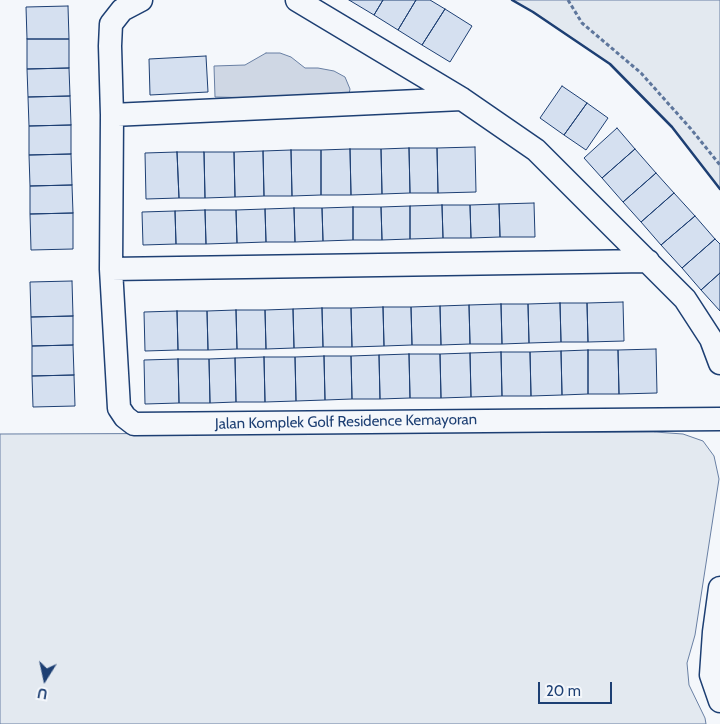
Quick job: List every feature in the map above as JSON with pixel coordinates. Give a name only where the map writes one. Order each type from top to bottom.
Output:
[{"type":"street","name":"Jalan Komplek Golf Residence Kemayoran","points":[[141,0],[122,10],[111,24],[110,46],[112,114],[111,269],[119,408],[125,417],[134,424],[720,419]]},
{"type":"street","points":[[297,0],[462,99],[536,150],[684,299],[711,339],[720,364]]},
{"type":"street","points":[[112,114],[462,99]]},
{"type":"street","points":[[111,269],[648,261]]},
{"type":"street","points":[[720,588],[711,675],[720,702]]},
{"type":"path","points":[[568,0],[582,23],[641,73],[720,165]]},
{"type":"shaded area","points":[[512,0],[720,0],[720,189],[672,127],[610,64]]},
{"type":"shaded area","points":[[266,53],[280,53],[291,57],[305,68],[334,71],[345,77],[350,89],[348,100],[215,97],[214,66],[245,65]]},
{"type":"shaded area","points":[[655,432],[683,434],[703,441],[714,456],[719,479],[695,635],[687,663],[689,685],[706,724],[0,724],[0,434]]},
{"type":"building","points":[[349,0],[383,0],[374,15]]},
{"type":"building","points":[[383,0],[416,0],[398,30],[374,15]]},
{"type":"building","points":[[416,0],[430,0],[445,9],[422,45],[398,30]]},
{"type":"building","points":[[68,6],[69,39],[27,39],[26,7]]},
{"type":"building","points":[[445,9],[472,26],[450,62],[422,45]]},
{"type":"building","points":[[27,39],[69,39],[69,68],[27,69]]},
{"type":"building","points":[[206,56],[208,92],[150,95],[149,59]]},
{"type":"building","points":[[69,68],[70,96],[28,97],[27,69]]},
{"type":"building","points":[[562,86],[587,103],[564,135],[540,118]]},
{"type":"building","points":[[70,96],[71,125],[29,126],[28,97]]},
{"type":"building","points":[[587,103],[608,118],[586,150],[564,135]]},
{"type":"building","points":[[71,125],[71,154],[29,155],[29,126]]},
{"type":"building","points":[[617,128],[635,149],[602,178],[584,158]]},
{"type":"building","points":[[475,147],[476,192],[438,193],[437,148]]},
{"type":"building","points":[[409,148],[437,148],[438,193],[410,193]]},
{"type":"building","points":[[409,148],[410,193],[382,194],[381,149]]},
{"type":"building","points":[[350,149],[351,195],[321,195],[321,150]]},
{"type":"building","points":[[350,149],[381,149],[382,194],[351,195]]},
{"type":"building","points":[[635,149],[656,173],[623,202],[602,178]]},
{"type":"building","points":[[291,150],[292,196],[264,196],[263,151]]},
{"type":"building","points":[[291,150],[321,150],[321,195],[292,196]]},
{"type":"building","points":[[263,151],[264,196],[235,197],[234,152]]},
{"type":"building","points":[[177,152],[179,198],[146,199],[145,153]]},
{"type":"building","points":[[177,152],[204,152],[205,198],[179,198]]},
{"type":"building","points":[[204,152],[234,152],[235,197],[205,198]]},
{"type":"building","points":[[71,154],[72,185],[30,186],[29,155]]},
{"type":"building","points":[[656,173],[674,193],[641,222],[623,202]]},
{"type":"building","points":[[72,185],[73,213],[30,214],[30,186]]},
{"type":"building","points":[[674,193],[695,216],[661,245],[641,222]]},
{"type":"building","points":[[534,203],[535,237],[500,237],[499,204]]},
{"type":"building","points":[[499,204],[500,237],[471,238],[470,205]]},
{"type":"building","points":[[442,205],[470,205],[471,238],[443,238]]},
{"type":"building","points":[[442,205],[443,238],[410,239],[410,206]]},
{"type":"building","points":[[410,206],[410,239],[382,240],[381,207]]},
{"type":"building","points":[[353,207],[381,207],[382,240],[353,240]]},
{"type":"building","points":[[353,207],[353,240],[323,241],[322,208]]},
{"type":"building","points":[[294,208],[295,242],[266,242],[265,209]]},
{"type":"building","points":[[294,208],[322,208],[323,241],[295,242]]},
{"type":"building","points":[[265,209],[266,242],[237,243],[236,210]]},
{"type":"building","points":[[205,210],[206,244],[176,244],[175,211]]},
{"type":"building","points":[[205,210],[236,210],[237,243],[206,244]]},
{"type":"building","points":[[175,211],[176,244],[143,245],[142,212]]},
{"type":"building","points":[[73,213],[73,249],[31,250],[30,214]]},
{"type":"building","points":[[695,216],[715,239],[682,268],[661,245]]},
{"type":"building","points":[[715,239],[720,244],[720,273],[701,290],[682,268]]},
{"type":"building","points":[[720,273],[720,311],[701,290]]},
{"type":"building","points":[[72,281],[73,316],[31,317],[30,282]]},
{"type":"building","points":[[623,302],[624,341],[588,342],[587,303]]},
{"type":"building","points":[[560,303],[587,303],[588,342],[561,342]]},
{"type":"building","points":[[560,303],[561,342],[529,343],[528,304]]},
{"type":"building","points":[[501,304],[528,304],[529,343],[502,344]]},
{"type":"building","points":[[501,304],[502,344],[470,344],[469,305]]},
{"type":"building","points":[[469,305],[470,344],[441,345],[440,306]]},
{"type":"building","points":[[440,306],[441,345],[412,345],[411,307]]},
{"type":"building","points":[[383,307],[411,307],[412,345],[384,346]]},
{"type":"building","points":[[383,307],[384,346],[352,347],[351,308]]},
{"type":"building","points":[[322,308],[351,308],[352,347],[323,347]]},
{"type":"building","points":[[322,308],[323,347],[294,348],[293,309]]},
{"type":"building","points":[[293,309],[294,348],[266,349],[265,310]]},
{"type":"building","points":[[236,310],[237,349],[208,350],[207,311]]},
{"type":"building","points":[[236,310],[265,310],[266,349],[237,349]]},
{"type":"building","points":[[177,311],[178,350],[145,351],[144,312]]},
{"type":"building","points":[[177,311],[207,311],[208,350],[178,350]]},
{"type":"building","points":[[73,316],[73,345],[32,346],[31,317]]},
{"type":"building","points":[[73,345],[74,375],[32,376],[32,346]]},
{"type":"building","points":[[656,349],[657,393],[619,394],[618,350]]},
{"type":"building","points":[[588,350],[618,350],[619,394],[588,394]]},
{"type":"building","points":[[588,350],[588,394],[562,395],[561,351]]},
{"type":"building","points":[[561,351],[562,395],[531,396],[530,352]]},
{"type":"building","points":[[501,352],[530,352],[531,396],[502,396]]},
{"type":"building","points":[[501,352],[502,396],[471,397],[470,353]]},
{"type":"building","points":[[470,353],[471,397],[441,398],[440,354]]},
{"type":"building","points":[[409,354],[440,354],[441,398],[410,398]]},
{"type":"building","points":[[409,354],[410,398],[380,399],[379,355]]},
{"type":"building","points":[[379,355],[380,399],[352,399],[351,356]]},
{"type":"building","points":[[324,356],[351,356],[352,399],[325,400]]},
{"type":"building","points":[[324,356],[325,400],[296,401],[295,357]]},
{"type":"building","points":[[264,357],[265,402],[236,402],[235,358]]},
{"type":"building","points":[[264,357],[295,357],[296,401],[265,402]]},
{"type":"building","points":[[235,358],[236,402],[210,403],[209,359]]},
{"type":"building","points":[[178,359],[179,403],[145,404],[144,360]]},
{"type":"building","points":[[178,359],[209,359],[210,403],[179,403]]},
{"type":"building","points":[[74,375],[75,406],[33,407],[32,376]]},
{"type":"wall","points":[[512,0],[610,64],[672,127],[720,189]]}]
